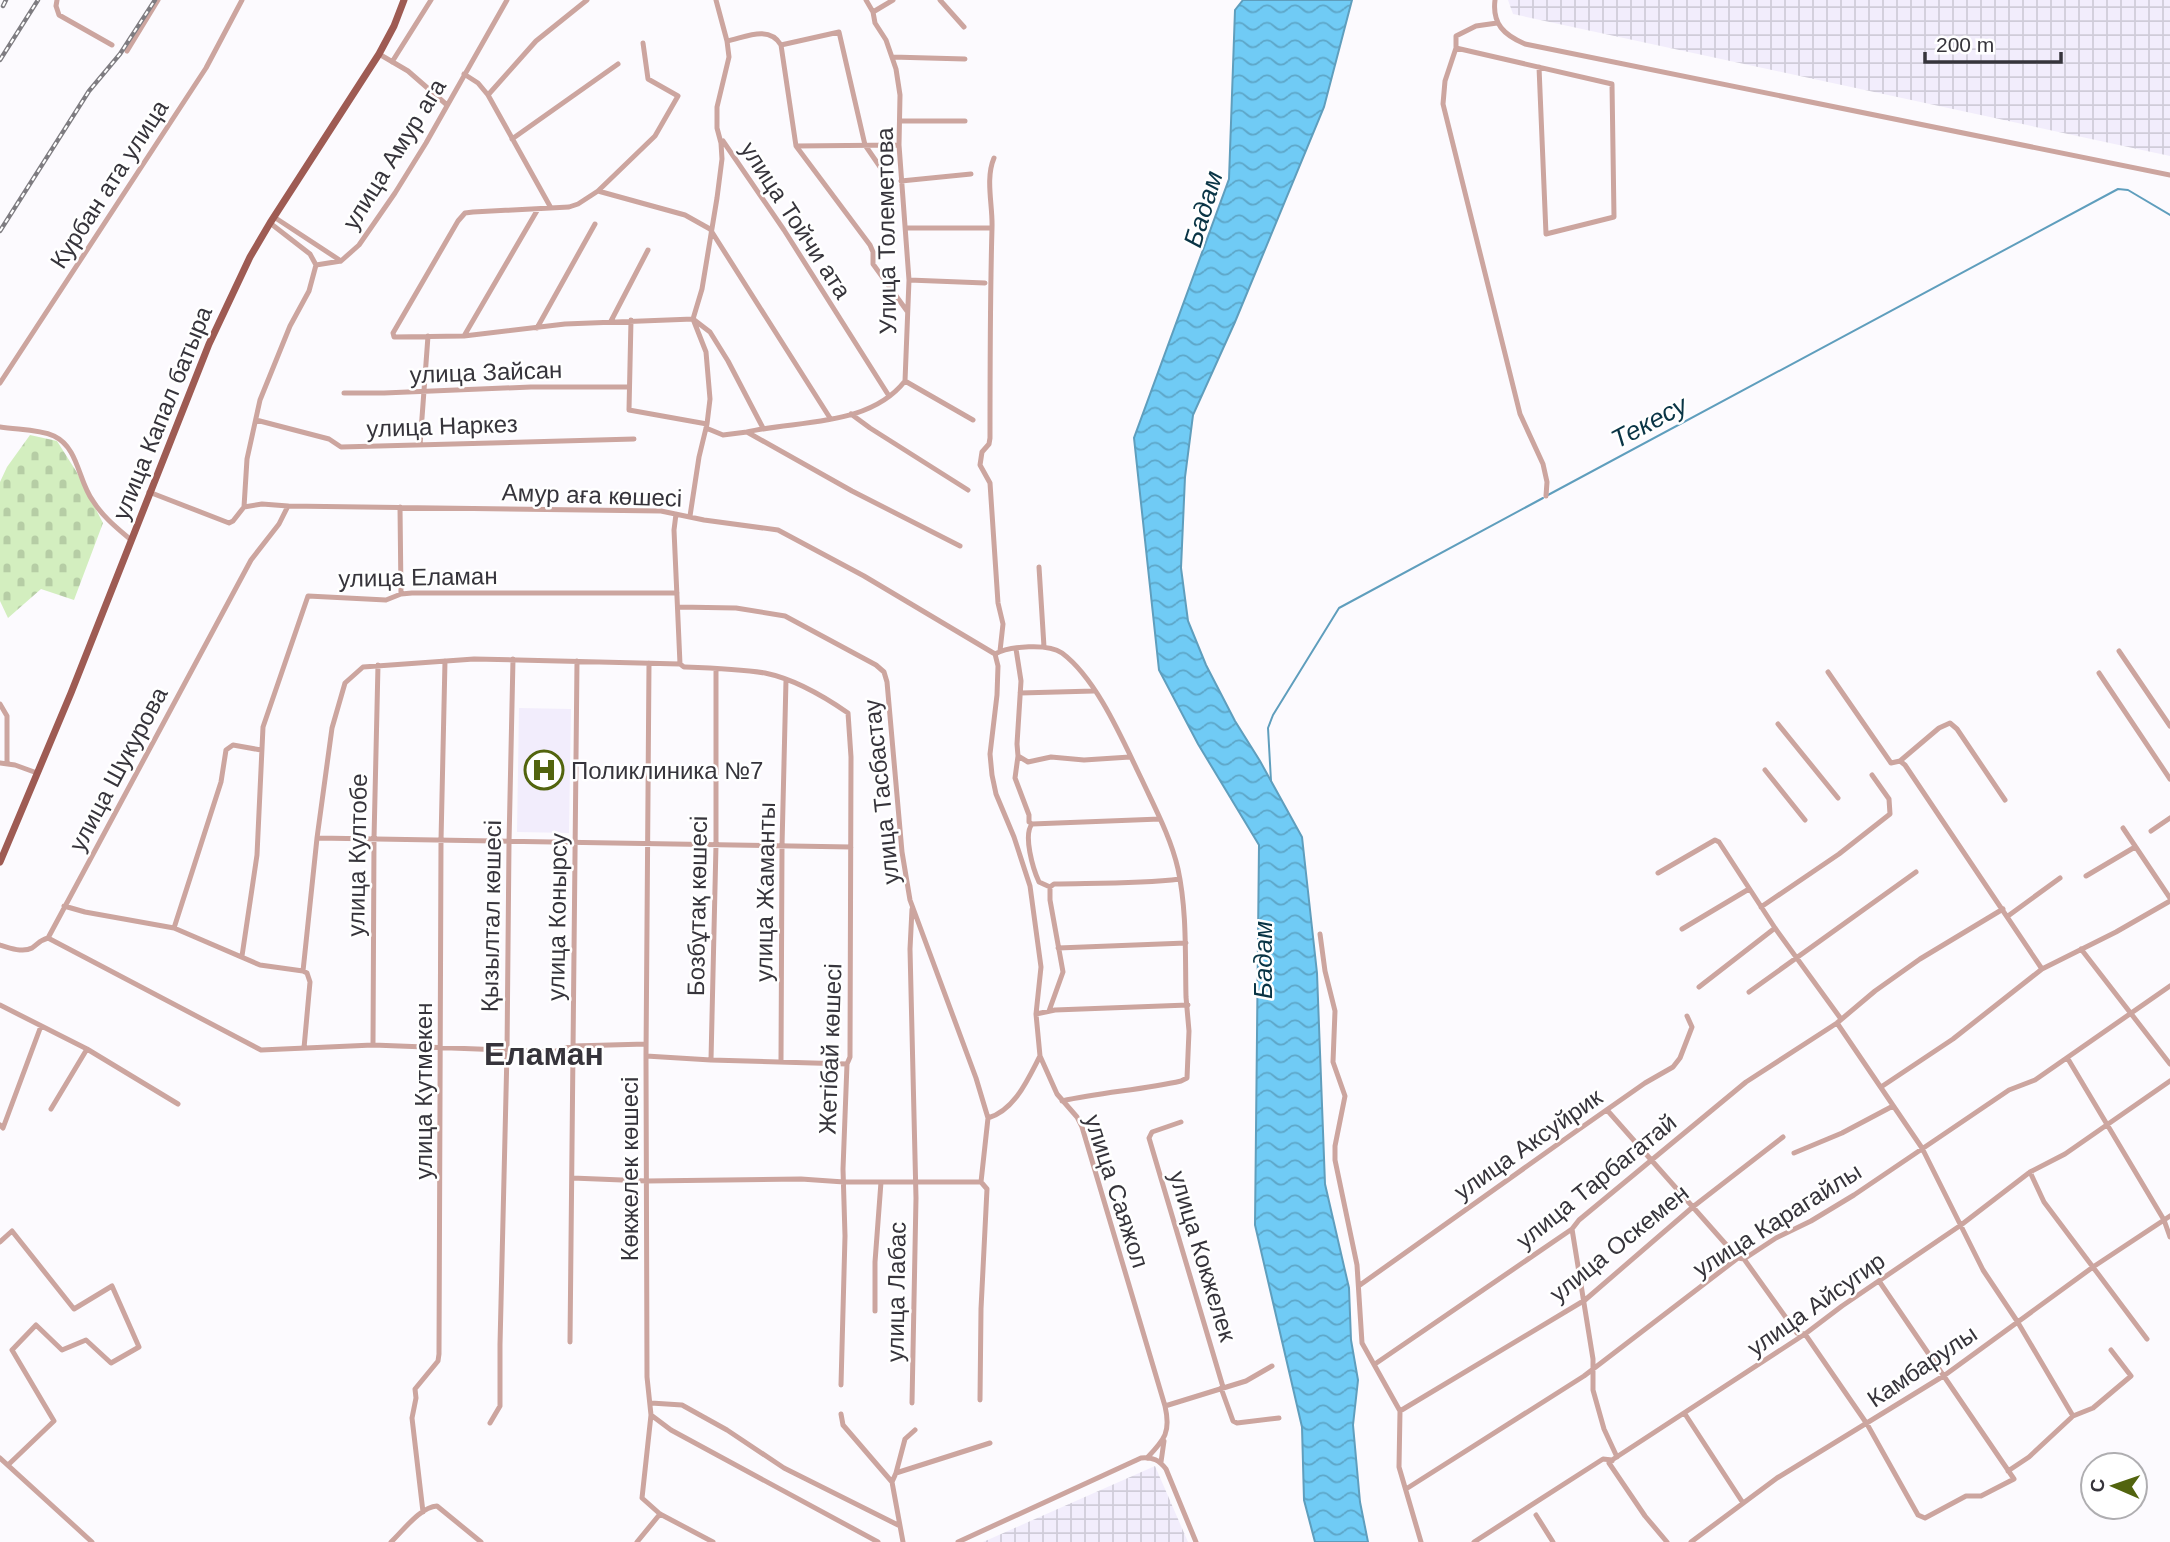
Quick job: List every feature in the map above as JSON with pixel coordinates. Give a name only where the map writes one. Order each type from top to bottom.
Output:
[{"type":"main road","name":"улица Капал батыра","points":[[0,862],[209,344],[250,257],[379,54],[404,0]]},
{"type":"street","points":[[57,0],[59,15],[112,45]]},
{"type":"street","points":[[127,51],[158,0]]},
{"type":"street","name":"Курбан ата улица","points":[[0,383],[206,68],[242,0]]},
{"type":"street","points":[[392,62],[431,0]]},
{"type":"street","name":"улица Амур ага","points":[[316,265],[341,261],[359,245],[395,193],[506,0]]},
{"type":"street","points":[[488,95],[536,41],[587,0]]},
{"type":"street","points":[[690,516],[710,399],[706,352],[693,319],[702,289],[717,198],[722,159],[717,107],[729,57],[716,0]]},
{"type":"street","name":"Улица Толеметова","points":[[866,0],[873,12],[875,23],[886,40],[896,69],[900,95],[899,145],[909,280],[905,381]]},
{"type":"street","points":[[873,12],[893,0]]},
{"type":"street","points":[[940,0],[964,27]]},
{"type":"street","points":[[1495,0],[1494,14],[1503,32],[1525,44],[2170,174]]},
{"type":"street","points":[[1497,23],[1476,26],[1456,36],[1456,48],[1445,81],[1443,104],[1520,414],[1543,464],[1547,482],[1546,496]]},
{"type":"street","points":[[781,45],[839,32],[865,145],[887,177]]},
{"type":"street","points":[[727,41],[771,33],[781,45],[796,146],[870,245],[873,264],[907,311]]},
{"type":"street","points":[[643,43],[648,79],[677,94],[678,98],[654,136],[598,191],[578,204],[569,207],[466,213],[458,221],[393,336],[464,336],[611,321],[693,319],[710,332],[729,361],[763,428]]},
{"type":"street","points":[[1456,48],[1539,67],[1612,84],[1614,217],[1546,234],[1539,67]]},
{"type":"street","points":[[379,54],[408,71],[447,105]]},
{"type":"street","points":[[892,57],[965,59]]},
{"type":"street","points":[[512,139],[618,64]]},
{"type":"street","points":[[464,74],[478,83],[488,95],[551,208]]},
{"type":"street","points":[[901,121],[965,121]]},
{"type":"street","name":"улица Тойчи ата","points":[[719,135],[784,230],[889,396]]},
{"type":"street","points":[[796,146],[899,145]]},
{"type":"street","name":"улица Саяжол","points":[[994,158],[991,170],[990,438],[989,444],[982,452],[980,465],[990,483],[998,603],[1002,618],[995,651],[998,695],[990,754],[992,775],[996,794],[1030,886],[1041,967],[1035,1014],[1040,1056],[1062,1101],[1077,1117],[1082,1127],[1165,1406],[1168,1419],[1161,1462]]},
{"type":"street","points":[[901,181],[971,174]]},
{"type":"street","points":[[598,191],[685,215],[710,229],[830,418]]},
{"type":"street","points":[[464,336],[538,209]]},
{"type":"street","points":[[272,220],[341,261]]},
{"type":"street","points":[[149,492],[227,522],[233,521],[244,507],[247,459],[260,401],[290,326],[309,292],[316,265],[310,254],[272,220]]},
{"type":"street","points":[[537,328],[595,224]]},
{"type":"street","points":[[906,228],[992,228]]},
{"type":"street","points":[[611,321],[649,250]]},
{"type":"street","points":[[909,280],[985,283]]},
{"type":"street","points":[[631,320],[628,408],[631,411],[707,426],[723,435],[863,411],[889,396],[905,381],[973,420]]},
{"type":"street","points":[[420,445],[428,336]]},
{"type":"street","name":"улица Зайсан","points":[[344,393],[629,387]]},
{"type":"street","points":[[852,414],[968,490]]},
{"type":"street","name":"улица Наркез","points":[[256,420],[329,439],[341,447],[634,439]]},
{"type":"street","points":[[0,427],[42,432],[66,444],[75,458],[91,499],[107,520],[131,540]]},
{"type":"street","points":[[747,432],[852,491],[960,546]]},
{"type":"street","points":[[244,507],[262,504],[288,506]]},
{"type":"street","name":"Амур аға көшесі","points":[[288,506],[660,511],[778,530],[995,651]]},
{"type":"street","name":"улица Шукурова","points":[[48,937],[251,560],[279,524],[288,506]]},
{"type":"street","points":[[400,507],[401,594]]},
{"type":"street","points":[[676,513],[674,530],[680,664]]},
{"type":"street","points":[[1040,567],[1044,647]]},
{"type":"street","name":"улица Еламан","points":[[242,956],[257,855],[263,727],[309,596],[386,600],[401,594],[677,593]]},
{"type":"street","name":"улица Тасбастау","points":[[678,607],[736,608],[785,616],[876,664],[884,672],[902,852],[912,907],[976,1077],[988,1118],[981,1182],[987,1188],[979,1400]]},
{"type":"street","points":[[995,651],[1044,647],[1054,649],[1063,654],[1085,676],[1110,716],[1160,819],[1180,879],[1188,1005],[1187,1078],[1142,1090],[1089,1095],[1062,1101]]},
{"type":"street","points":[[1016,649],[1021,681],[1015,778],[1032,824]]},
{"type":"street","points":[[2119,651],[2170,726]]},
{"type":"street","points":[[303,971],[332,728],[345,683],[363,667],[513,659],[649,663],[768,674],[786,680]]},
{"type":"street","name":"Қызылтал көшесі","points":[[490,1423],[500,1406],[513,659]]},
{"type":"street","name":"улица Кутмекен","points":[[423,1512],[412,1418],[415,1390],[438,1361],[439,1354],[444,661]]},
{"type":"street","name":"улица Конырсу","points":[[570,1342],[577,661]]},
{"type":"street","name":"Көкжелек көшесі","points":[[649,663],[646,1056],[647,1377],[651,1415],[642,1498],[660,1514]]},
{"type":"street","name":"улица Култобе","points":[[373,1045],[378,666]]},
{"type":"street","name":"Бозбұтақ көшесі","points":[[710,1060],[716,845],[716,669]]},
{"type":"street","points":[[1828,672],[1891,762],[1900,761],[1939,728],[1950,723],[1957,729],[2005,800]]},
{"type":"street","points":[[2099,673],[2170,779]]},
{"type":"street","name":"Жетібай көшесі","points":[[786,680],[832,702],[848,713],[851,757],[850,1057],[847,1064],[841,1385]]},
{"type":"street","name":"улица Жаманты","points":[[781,1062],[786,680]]},
{"type":"street","points":[[1020,693],[1094,691]]},
{"type":"street","points":[[0,704],[7,716],[4,763],[37,773]]},
{"type":"street","points":[[1779,724],[1838,798]]},
{"type":"street","points":[[174,928],[220,782],[226,750],[233,745],[261,750]]},
{"type":"street","points":[[1018,756],[1028,762],[1051,757],[1084,760],[1130,757]]},
{"type":"street","points":[[1900,761],[2042,969]]},
{"type":"street","points":[[1765,770],[1805,820]]},
{"type":"street","points":[[1761,907],[1839,854],[1890,814],[1889,799],[1872,775]]},
{"type":"street","points":[[2151,831],[2170,818]]},
{"type":"street","points":[[1032,824],[1160,819]]},
{"type":"street","points":[[1032,824],[1028,837],[1037,878],[1042,883],[1052,886],[1180,879]]},
{"type":"street","points":[[1881,1087],[1953,1039],[2042,969],[2170,900],[2123,828]]},
{"type":"street","points":[[317,838],[851,847]]},
{"type":"street","points":[[1658,873],[1716,840],[1719,842],[1775,928],[1798,957],[1922,1148],[1983,1270],[2017,1321],[2073,1416]]},
{"type":"street","points":[[2086,876],[2135,847]]},
{"type":"street","points":[[1749,992],[1916,872]]},
{"type":"street","points":[[2008,916],[2060,878]]},
{"type":"street","points":[[1049,1011],[1062,977],[1050,900],[1052,886]]},
{"type":"street","points":[[1682,929],[1749,888]]},
{"type":"street","points":[[64,906],[174,928],[260,965],[303,971],[310,982],[304,1048]]},
{"type":"street","name":"улица Лабас","points":[[912,907],[910,949],[916,1198],[912,1403]]},
{"type":"street","name":"улица Тарбагатай","points":[[1375,1364],[1572,1229],[1652,1158],[1746,1082],[1839,1021],[1920,959],[2003,909]]},
{"type":"street","points":[[1699,987],[1775,928]]},
{"type":"street","points":[[1320,934],[1325,971],[1335,1011],[1333,1062],[1345,1096],[1335,1146],[1335,1160],[1360,1285],[1360,1332],[1362,1343],[1400,1411],[1398,1458],[1421,1542]]},
{"type":"street","points":[[0,945],[29,949],[48,937],[252,1047],[265,1050],[373,1045],[553,1052],[573,1046],[646,1044]]},
{"type":"street","points":[[1058,948],[1185,943]]},
{"type":"street","points":[[2081,949],[2170,1064]]},
{"type":"street","name":"улица Карагайлы","points":[[1406,1489],[1584,1377],[1741,1259],[1854,1195],[2008,1090],[2035,1080],[2068,1059],[2170,986]]},
{"type":"street","points":[[0,1005],[88,1049],[178,1104]]},
{"type":"street","points":[[1035,1014],[1049,1011],[1188,1005]]},
{"type":"street","name":"улица Аксуйрик","points":[[1360,1285],[1645,1083],[1673,1067],[1680,1058],[1692,1027],[1687,1016]]},
{"type":"street","points":[[0,1125],[3,1128],[41,1026]]},
{"type":"street","points":[[51,1109],[88,1049]]},
{"type":"street","points":[[646,1056],[847,1064]]},
{"type":"street","points":[[988,1118],[1008,1106],[1021,1092],[1040,1056]]},
{"type":"street","points":[[2068,1059],[2106,1125],[2167,1218],[2170,1237]]},
{"type":"street","name":"улица Айсугир","points":[[1474,1542],[1603,1459],[1614,1459],[1685,1414],[1961,1226],[2030,1172],[2066,1154],[2170,1081]]},
{"type":"street","points":[[1794,1153],[1893,1107]]},
{"type":"street","points":[[1607,1110],[1741,1259],[1797,1333],[1805,1334],[1867,1424],[1922,1518],[1966,1496],[1981,1496],[2005,1486],[2014,1479],[1880,1281]]},
{"type":"street","name":"улица Кокжелек","points":[[1181,1122],[1150,1135],[1222,1388],[1233,1421],[1279,1419]]},
{"type":"street","name":"улица Оскемен","points":[[1400,1411],[1585,1300],[1694,1206],[1783,1138]]},
{"type":"street","points":[[2030,1172],[2044,1202],[2147,1339]]},
{"type":"street","points":[[572,1178],[647,1181],[981,1182]]},
{"type":"street","points":[[875,1311],[875,1262],[881,1182]]},
{"type":"street","name":"Камбарулы","points":[[1691,1542],[1777,1478],[1945,1375],[2017,1321],[2167,1218]]},
{"type":"street","points":[[1572,1229],[1593,1359],[1593,1390],[1614,1459],[1609,1463],[1667,1542]]},
{"type":"street","points":[[0,1242],[12,1231],[74,1309],[112,1286],[139,1347],[111,1363],[86,1340],[62,1350],[37,1325],[12,1350],[54,1421],[8,1465]]},
{"type":"street","points":[[2008,1471],[2029,1457],[2073,1416],[2093,1408],[2132,1376],[2111,1350]]},
{"type":"street","points":[[1165,1406],[1245,1381],[1272,1366]]},
{"type":"street","points":[[651,1404],[682,1405],[727,1430],[784,1468],[900,1526]]},
{"type":"street","points":[[841,1414],[843,1425],[892,1482],[903,1542]]},
{"type":"street","points":[[1685,1414],[1743,1503]]},
{"type":"street","points":[[651,1415],[671,1430],[878,1542]]},
{"type":"street","points":[[892,1482],[905,1439],[915,1430]]},
{"type":"street","points":[[1147,1458],[1164,1441]]},
{"type":"street","points":[[896,1473],[990,1443]]},
{"type":"street","points":[[0,1458],[92,1542]]},
{"type":"street","points":[[958,1542],[1141,1458],[1161,1462],[1166,1469],[1196,1542]]},
{"type":"street","points":[[391,1542],[423,1512],[437,1506],[481,1542]]},
{"type":"street","points":[[637,1542],[660,1514],[713,1542]]},
{"type":"street","points":[[1536,1515],[1553,1542]]},
{"type":"shaded area","points":[[1508,0],[2170,0],[2170,156],[1513,14]]},
{"type":"shaded area","name":"Поликлиника №7","points":[[519,708],[571,709],[569,833],[517,832]]},
{"type":"shaded area","points":[[1155,1466],[1188,1542],[983,1542]]},
{"type":"green space","points":[[30,435],[57,441],[103,523],[74,600],[41,589],[8,618],[0,601],[0,482],[7,467]]},
{"type":"water","name":"Бадам","points":[[1243,0],[1352,0],[1324,107],[1235,322],[1193,415],[1185,477],[1181,568],[1188,621],[1206,665],[1302,837],[1317,973],[1325,1184],[1349,1288],[1351,1340],[1358,1380],[1353,1425],[1360,1502],[1368,1542],[1315,1542],[1304,1500],[1302,1427],[1255,1225],[1259,845],[1198,744],[1159,670],[1134,438],[1229,179],[1235,10]]},
{"type":"waterway","name":"Текесу","points":[[1548,495],[2118,189],[2128,190],[2170,215]]},
{"type":"waterway","name":"Текесу","points":[[1271,781],[1268,728],[1273,715],[1339,608],[1543,498]]},
{"type":"railway","points":[[3,6],[6,0]]},
{"type":"railway","points":[[0,60],[38,0]]},
{"type":"railway","points":[[0,231],[89,91],[120,54],[155,0]]},
{"type":"place","name":"Поликлиника №7","points":[[544,770]]},
{"type":"district","name":"Еламан","points":[[544,1054]]}]
